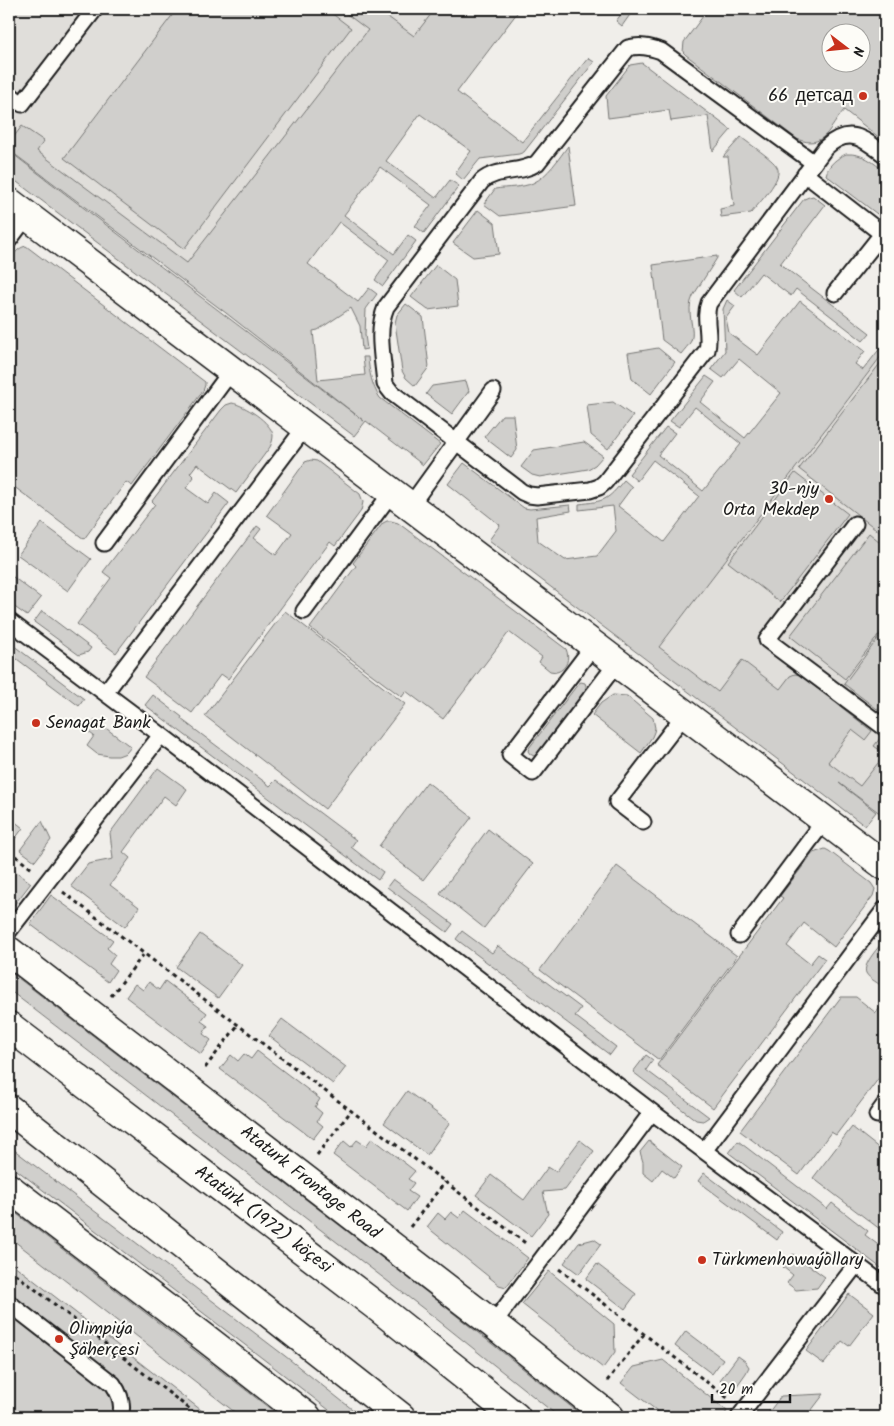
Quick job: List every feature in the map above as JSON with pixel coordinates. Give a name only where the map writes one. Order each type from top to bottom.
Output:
[{"type":"street","points":[[18,209],[885,866]]},
{"type":"street","name":"Ataturk Frontage Road","points":[[9,950],[493,1324],[610,1417]]},
{"type":"street","name":"Atatürk (1972) köçesi","points":[[9,1026],[380,1309],[516,1417]]},
{"type":"street","points":[[9,1109],[402,1417]]},
{"type":"street","points":[[9,1188],[307,1417]]},
{"type":"lane","points":[[9,94],[22,104],[95,9]]},
{"type":"lane","points":[[835,293],[884,235],[809,169],[661,51],[641,46],[628,48],[537,162],[522,170],[492,174],[482,181],[386,307],[381,317],[380,327],[385,384],[392,393],[522,492],[529,495],[546,495],[590,490],[599,487],[707,350],[709,343],[706,310],[708,303],[809,169],[825,148],[833,141],[845,136],[855,137],[868,142],[885,155]]},
{"type":"lane","points":[[9,240],[18,209]]},
{"type":"lane","points":[[104,543],[232,370]]},
{"type":"lane","points":[[304,611],[401,499],[456,442],[493,391]]},
{"type":"lane","points":[[105,693],[306,426]]},
{"type":"lane","points":[[854,524],[767,640],[885,728]]},
{"type":"lane","points":[[9,620],[162,735],[652,1112],[885,1286]]},
{"type":"lane","points":[[594,645],[510,755],[533,773],[617,663]]},
{"type":"lane","points":[[642,822],[617,802],[685,714]]},
{"type":"lane","points":[[9,931],[162,735]]},
{"type":"lane","points":[[739,935],[825,820]]},
{"type":"lane","points":[[704,1151],[885,909]]},
{"type":"lane","points":[[493,1324],[652,1112]]},
{"type":"lane","points":[[741,1414],[856,1265]]},
{"type":"lane","points":[[9,1303],[113,1384],[120,1394],[122,1411],[120,1417]]},
{"type":"path","points":[[9,851],[543,1256],[644,1334],[741,1414]]},
{"type":"path","points":[[111,996],[144,954]]},
{"type":"path","points":[[204,1069],[238,1025]]},
{"type":"path","points":[[317,1155],[351,1111]]},
{"type":"path","points":[[409,1227],[445,1182]]},
{"type":"path","points":[[9,1269],[200,1417]]},
{"type":"path","points":[[606,1382],[644,1334]]},
{"type":"shaded area","points":[[9,9],[454,9],[226,313],[9,150]]},
{"type":"shaded area","points":[[177,9],[326,9],[351,28],[184,249],[64,158]]},
{"type":"shaded area","points":[[340,9],[377,9],[414,36],[435,9],[520,9],[457,92],[522,142],[588,58],[594,62],[524,152],[480,159],[463,180],[455,173],[471,151],[420,114],[386,161],[436,198],[450,180],[459,186],[424,233],[415,226],[431,205],[380,167],[344,215],[394,254],[408,235],[416,241],[383,286],[375,280],[389,260],[339,222],[308,264],[358,302],[369,288],[377,294],[366,309],[365,335],[367,349],[362,350],[360,326],[351,308],[318,330],[313,331],[318,380],[365,375],[363,357],[368,357],[371,379],[380,398],[440,444],[423,465],[366,421],[354,436],[9,176],[9,151],[364,421],[226,313],[9,150],[9,137],[12,139],[22,126],[44,141],[37,151],[187,263],[368,30]]},
{"type":"shaded area","points":[[625,9],[634,9],[622,26],[616,21]]},
{"type":"shaded area","points":[[702,9],[885,9],[885,142],[844,110],[830,130],[820,139],[814,142],[806,142],[797,139],[686,55],[683,52],[684,42],[706,12]]},
{"type":"shaded area","points":[[642,63],[731,130],[713,151],[708,116],[671,121],[669,110],[608,118],[606,96],[630,65]]},
{"type":"shaded area","points":[[741,137],[775,164],[778,172],[777,178],[751,213],[721,217],[720,209],[734,206],[728,157],[723,157]]},
{"type":"shaded area","points":[[568,146],[576,206],[500,216],[484,204],[495,189],[524,186],[544,176]]},
{"type":"shaded area","points":[[846,154],[863,157],[885,172],[885,220],[826,175],[833,162]]},
{"type":"shaded area","points":[[813,196],[825,205],[780,264],[870,333],[863,341],[796,289],[791,296],[761,273],[742,297],[734,290],[804,199]]},
{"type":"shaded area","points":[[478,210],[495,223],[499,254],[473,257],[453,243]]},
{"type":"shaded area","points":[[26,246],[205,382],[203,391],[132,486],[126,482],[84,539],[9,483],[9,261],[18,250]]},
{"type":"shaded area","points":[[717,256],[693,296],[690,308],[692,336],[690,343],[681,354],[662,340],[653,265]]},
{"type":"shaded area","points":[[436,265],[455,280],[458,306],[428,310],[411,297]]},
{"type":"shaded area","points":[[727,300],[735,306],[726,318],[729,333],[758,355],[800,301],[865,351],[855,364],[863,370],[885,342],[885,351],[659,647],[718,692],[742,660],[780,689],[790,676],[800,675],[872,731],[865,740],[852,730],[828,762],[860,786],[885,754],[885,817],[839,783],[876,812],[865,826],[489,540],[500,525],[448,484],[464,463],[524,508],[570,505],[571,511],[536,517],[538,541],[565,560],[597,556],[616,531],[613,506],[579,510],[579,504],[605,499],[624,480],[632,487],[618,506],[664,542],[699,496],[653,460],[637,481],[629,474],[666,427],[675,433],[658,455],[703,491],[741,444],[695,407],[679,427],[670,421],[706,376],[715,382],[700,402],[745,438],[781,393],[739,359],[723,378],[711,369],[725,351],[723,309]]},
{"type":"shaded area","points":[[406,304],[423,317],[429,367],[415,386],[406,378],[402,371],[395,323],[397,315]]},
{"type":"shaded area","points":[[658,348],[675,362],[651,394],[632,379],[628,353]]},
{"type":"shaded area","name":"30-njy Orta Mekdep","points":[[885,351],[885,818],[659,647]]},
{"type":"shaded area","points":[[885,357],[885,536],[799,469]]},
{"type":"shaded area","points":[[466,381],[469,391],[452,414],[426,394],[432,386]]},
{"type":"shaded area","points":[[613,402],[633,416],[608,449],[591,435],[587,405]]},
{"type":"shaded area","points":[[232,403],[250,411],[267,425],[273,435],[271,446],[236,493],[197,464],[190,473],[194,477],[186,488],[208,504],[216,493],[229,503],[116,653],[77,624],[111,578],[103,572],[155,504],[152,501],[221,410],[226,405]]},
{"type":"shaded area","points":[[502,415],[513,415],[517,450],[511,458],[484,437]]},
{"type":"shaded area","points":[[584,442],[603,456],[595,465],[588,469],[540,477],[532,475],[521,467],[534,450]]},
{"type":"shaded area","points":[[317,461],[360,494],[363,502],[361,511],[335,546],[330,542],[228,679],[221,674],[192,713],[144,677],[257,526],[261,529],[254,538],[276,555],[292,533],[267,515],[305,462]]},
{"type":"shaded area","points":[[795,473],[848,514],[780,602],[728,562]]},
{"type":"shaded area","points":[[387,521],[398,523],[566,649],[568,659],[565,666],[557,672],[550,671],[539,662],[542,657],[509,632],[443,719],[406,691],[402,697],[310,628],[356,566],[353,563],[383,523]]},
{"type":"shaded area","points":[[42,523],[91,559],[68,591],[18,555]]},
{"type":"shaded area","points":[[869,533],[885,546],[885,627],[845,679],[790,636]]},
{"type":"shaded area","points":[[9,574],[41,598],[27,616],[9,603]]},
{"type":"shaded area","points":[[42,611],[91,648],[88,652],[79,655],[34,622]]},
{"type":"shaded area","points":[[285,611],[405,704],[325,809],[205,716]]},
{"type":"shaded area","points":[[885,629],[885,715],[844,684]]},
{"type":"shaded area","points":[[9,642],[84,699],[79,706],[9,653]]},
{"type":"shaded area","points":[[581,682],[585,683],[586,690],[537,754],[534,756],[530,754],[529,748]]},
{"type":"shaded area","points":[[153,695],[182,717],[181,719],[270,786],[276,780],[356,840],[351,847],[383,872],[378,880],[145,705]]},
{"type":"shaded area","points":[[613,695],[627,696],[653,718],[654,732],[641,753],[592,715],[601,703]]},
{"type":"shaded area","points":[[95,720],[131,747],[126,753],[118,756],[97,754],[87,746],[94,736],[87,731]]},
{"type":"shaded area","points":[[881,737],[885,740],[885,754],[874,746]]},
{"type":"shaded area","points":[[158,768],[187,789],[176,805],[164,796],[123,852],[130,858],[110,885],[139,907],[125,927],[71,886],[88,864],[113,859],[110,833]]},
{"type":"shaded area","points":[[427,782],[472,817],[423,880],[379,846]]},
{"type":"shaded area","points":[[9,817],[23,828],[12,843],[9,841]]},
{"type":"shaded area","points":[[42,821],[51,840],[35,861],[20,850]]},
{"type":"shaded area","points":[[488,829],[533,864],[484,928],[440,893]]},
{"type":"shaded area","points":[[825,849],[871,883],[875,889],[873,896],[834,947],[804,923],[787,946],[810,964],[818,954],[825,959],[713,1108],[657,1065],[783,898],[780,896],[813,853]]},
{"type":"shaded area","points":[[9,866],[31,883],[11,909],[9,908]]},
{"type":"shaded area","points":[[617,866],[737,956],[659,1060],[540,970]]},
{"type":"shaded area","points":[[393,879],[453,924],[447,932],[387,887]]},
{"type":"shaded area","points":[[51,895],[113,940],[107,948],[115,955],[109,964],[116,970],[108,982],[30,924]]},
{"type":"shaded area","points":[[462,931],[492,953],[498,946],[581,1008],[575,1016],[616,1047],[610,1055],[456,939]]},
{"type":"shaded area","points":[[200,934],[242,965],[218,998],[176,967]]},
{"type":"shaded area","points":[[885,939],[885,988],[870,977],[865,969],[869,960]]},
{"type":"shaded area","points":[[9,971],[438,1301],[584,1417],[559,1417],[429,1313],[9,990]]},
{"type":"shaded area","points":[[165,981],[207,1013],[201,1021],[208,1026],[203,1034],[211,1040],[201,1054],[126,997],[135,984],[143,990],[149,982],[159,990]]},
{"type":"shaded area","points":[[841,997],[856,997],[876,1013],[885,1001],[885,1070],[836,1135],[831,1132],[799,1175],[740,1131]]},
{"type":"shaded area","points":[[282,1019],[346,1067],[333,1084],[269,1036]]},
{"type":"shaded area","points":[[257,1051],[320,1099],[315,1107],[322,1113],[317,1121],[323,1126],[313,1139],[220,1069],[231,1055],[238,1061],[244,1054],[251,1059]]},
{"type":"shaded area","points":[[646,1055],[653,1060],[646,1070],[709,1117],[703,1121],[696,1120],[633,1072]]},
{"type":"shaded area","points":[[407,1091],[450,1123],[427,1155],[384,1123]]},
{"type":"shaded area","points":[[852,1127],[885,1153],[885,1233],[813,1178]]},
{"type":"shaded area","points":[[372,1138],[415,1171],[408,1179],[414,1183],[408,1191],[417,1197],[407,1211],[333,1155],[344,1141],[351,1147],[357,1140],[366,1146]]},
{"type":"shaded area","points":[[580,1140],[594,1151],[565,1190],[543,1192],[548,1214],[531,1236],[476,1195],[491,1175],[524,1200],[548,1167],[556,1172]]},
{"type":"shaded area","points":[[649,1141],[682,1167],[674,1178],[662,1169],[653,1181],[643,1173],[643,1162],[640,1152]]},
{"type":"shaded area","points":[[738,1141],[827,1209],[832,1203],[868,1231],[865,1235],[885,1250],[885,1271],[729,1153]]},
{"type":"shaded area","points":[[9,1146],[362,1417],[338,1417],[9,1164]]},
{"type":"shaded area","points":[[704,1173],[782,1232],[777,1240],[698,1181]]},
{"type":"shaded area","points":[[9,1208],[281,1417],[241,1417],[9,1237]]},
{"type":"shaded area","points":[[465,1210],[528,1258],[506,1287],[499,1285],[427,1227],[438,1213],[445,1219],[451,1212],[459,1218]]},
{"type":"shaded area","points":[[594,1239],[601,1244],[579,1274],[564,1263],[579,1243]]},
{"type":"shaded area","points":[[793,1254],[825,1277],[817,1288],[796,1290],[787,1283],[793,1275],[783,1267]]},
{"type":"shaded area","name":"Olimpiýa Şäherçesi","points":[[9,1261],[210,1417],[9,1417]]},
{"type":"shaded area","points":[[597,1264],[636,1294],[625,1309],[586,1279]]},
{"type":"shaded area","points":[[549,1271],[614,1324],[615,1352],[603,1368],[522,1304]]},
{"type":"shaded area","points":[[849,1294],[874,1313],[849,1346],[842,1341],[824,1364],[806,1351]]},
{"type":"shaded area","points":[[686,1331],[723,1359],[712,1374],[675,1346]]},
{"type":"shaded area","points":[[738,1356],[749,1367],[734,1390],[720,1380]]},
{"type":"shaded area","points":[[663,1360],[727,1411],[723,1417],[665,1417],[621,1383],[634,1367]]},
{"type":"shaded area","points":[[824,1394],[811,1411],[818,1417],[766,1416],[781,1396]]},
{"type":"place","name":"66 детсад","points":[[863,96]]},
{"type":"place","name":"30-njy Orta Mekdep","points":[[829,499]]},
{"type":"place","name":"Senagat Bank","points":[[36,723]]},
{"type":"place","name":"Türkmenhowaýollary","points":[[702,1260]]},
{"type":"place","name":"Olimpiýa Şäherçesi","points":[[59,1339]]}]
